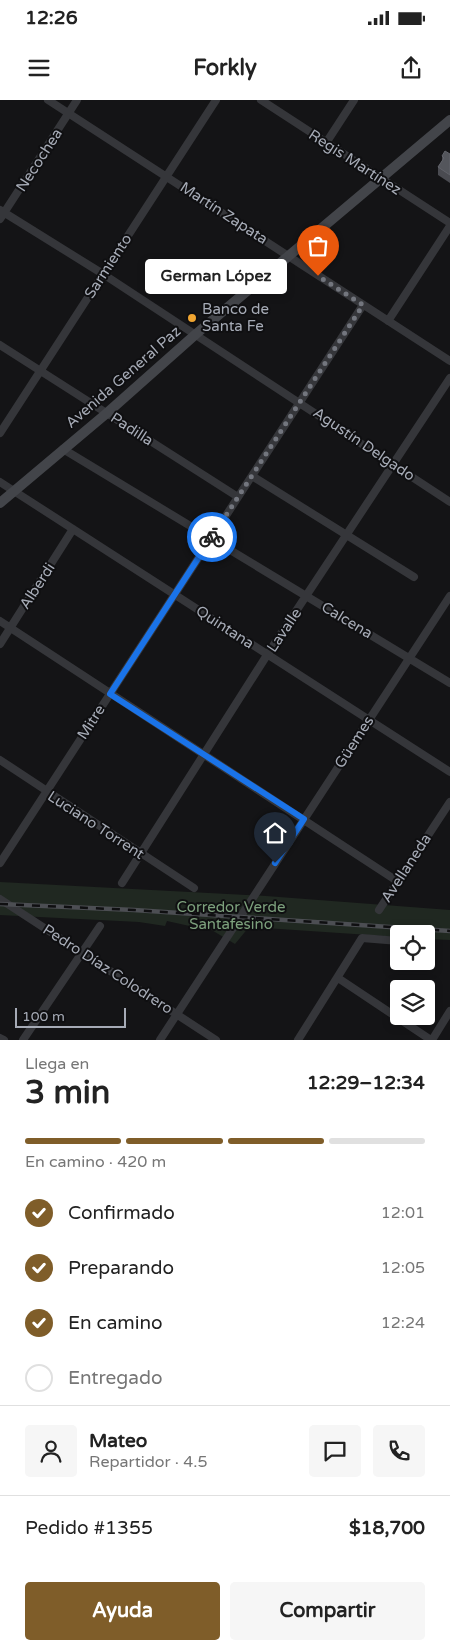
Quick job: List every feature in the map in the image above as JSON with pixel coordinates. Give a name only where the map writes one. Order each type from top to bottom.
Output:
[{"type":"main road","name":"Avenida General Paz","points":[[0,503],[107,413],[196,334],[450,120]]},
{"type":"street","name":"Martín Zapata","points":[[48,100],[450,361]]},
{"type":"street","name":"Necochea","points":[[2,214],[77,100]]},
{"type":"street","name":"Sarmiento","points":[[0,433],[216,100]]},
{"type":"street","name":"Regis Martínez","points":[[261,100],[450,225]]},
{"type":"street","points":[[326,142],[354,100]]},
{"type":"street","name":"Agustín Delgado","points":[[2,214],[103,274],[394,463],[450,502]]},
{"type":"street","points":[[388,321],[450,225]]},
{"type":"street","name":"Mitre","points":[[0,862],[363,305]]},
{"type":"street","name":"Padilla","points":[[0,346],[238,497]]},
{"type":"street","name":"Lavalle","points":[[122,883],[203,755],[450,378]]},
{"type":"street","name":"Calcena","points":[[63,449],[450,683]]},
{"type":"street","points":[[252,476],[414,577]]},
{"type":"street","name":"Quintana","points":[[0,482],[450,772]]},
{"type":"street","name":"Alberdi","points":[[0,644],[73,529]]},
{"type":"street","name":"Güemes","points":[[160,1040],[408,657],[450,596]]},
{"type":"street","points":[[0,621],[397,881]]},
{"type":"street","name":"Luciano Torrent","points":[[0,760],[194,888]]},
{"type":"street","name":"Avellaneda","points":[[379,910],[450,802]]},
{"type":"street","name":"Pedro Díaz Colodrero","points":[[0,899],[216,1040]]},
{"type":"street","points":[[23,1040],[100,926]]},
{"type":"street","points":[[298,1040],[362,938],[390,940]]},
{"type":"street","points":[[338,978],[432,1040],[450,1011]]},
{"type":"street","points":[[0,1038],[4,1040]]},
{"type":"green space","name":"Corredor Verde Santafesino","points":[[0,882],[266,896],[450,910],[450,940],[435,939],[435,925],[390,925],[390,936],[249,927],[235,944],[205,926],[203,929],[167,921],[165,926],[139,922],[0,915]]},
{"type":"building","points":[[445,151],[450,154],[450,175],[438,167],[444,158],[442,156]]},
{"type":"railway","points":[[0,904],[134,910],[450,931]]},
{"type":"way so far","points":[[212,537],[363,305],[318,276]]},
{"type":"place","name":"German López","points":[[318,276]]},
{"type":"place","name":"Banco de Santa Fe","points":[[192,318]]},
{"type":"route","points":[[212,537],[110,694],[304,819],[275,863]]}]
